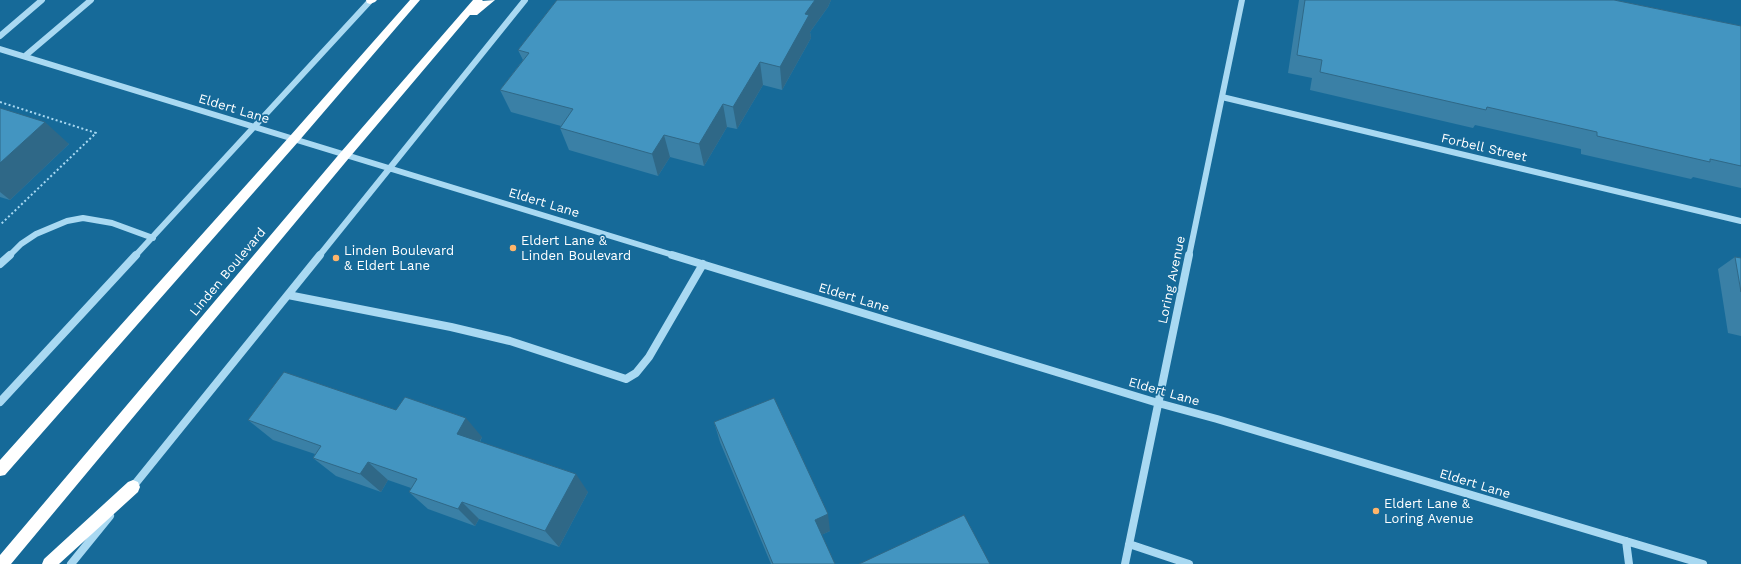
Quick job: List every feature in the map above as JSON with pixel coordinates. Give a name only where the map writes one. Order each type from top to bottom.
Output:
[{"type":"highway","points":[[0,470],[416,0]]},
{"type":"highway","name":"Linden Boulevard","points":[[2,564],[478,0]]},
{"type":"highway","points":[[453,30],[490,0]]},
{"type":"highway","points":[[49,564],[133,486]]},
{"type":"street","points":[[0,36],[42,0]]},
{"type":"street","points":[[25,56],[91,0]]},
{"type":"street","points":[[0,402],[255,128],[371,0]]},
{"type":"street","points":[[71,564],[525,0]]},
{"type":"street","name":"Loring Avenue","points":[[1125,564],[1242,0]]},
{"type":"street","name":"Eldert Lane","points":[[0,49],[703,264],[735,276],[1703,564]]},
{"type":"street","name":"Forbell Street","points":[[1222,97],[1741,221]]},
{"type":"street","points":[[0,264],[21,244],[36,234],[67,220],[83,218],[95,219],[112,223],[153,238]]},
{"type":"street","points":[[288,295],[451,327],[510,341],[626,379],[636,373],[650,357],[703,264]]},
{"type":"street","points":[[1626,541],[1629,564]]},
{"type":"street","points":[[1129,544],[1189,564]]},
{"type":"path","points":[[0,102],[96,133],[0,225]]},
{"type":"building","points":[[557,0],[815,0],[805,14],[809,15],[780,67],[760,62],[733,107],[723,104],[699,144],[664,135],[652,154],[560,128],[573,109],[500,90],[529,53],[518,50]]},
{"type":"building","points":[[1305,0],[1614,0],[1741,26],[1741,166],[1710,159],[1710,162],[1597,136],[1597,132],[1487,107],[1486,110],[1320,72],[1322,60],[1297,55]]},
{"type":"building","points":[[0,108],[45,122],[0,163]]},
{"type":"building","points":[[1735,257],[1741,258],[1741,292]]},
{"type":"building","points":[[284,372],[396,410],[405,397],[466,418],[457,434],[576,474],[545,531],[462,502],[458,509],[409,492],[417,479],[368,462],[360,474],[313,458],[321,446],[248,420]]},
{"type":"building","points":[[774,398],[828,514],[815,520],[835,564],[773,564],[714,422]]},
{"type":"building","points":[[964,515],[990,564],[859,564]]},
{"type":"place","name":"Eldert Lane & Linden Boulevard","points":[[513,248]]},
{"type":"place","name":"Linden Boulevard & Eldert Lane","points":[[336,258]]},
{"type":"place","name":"Eldert Lane & Loring Avenue","points":[[1376,511]]}]
